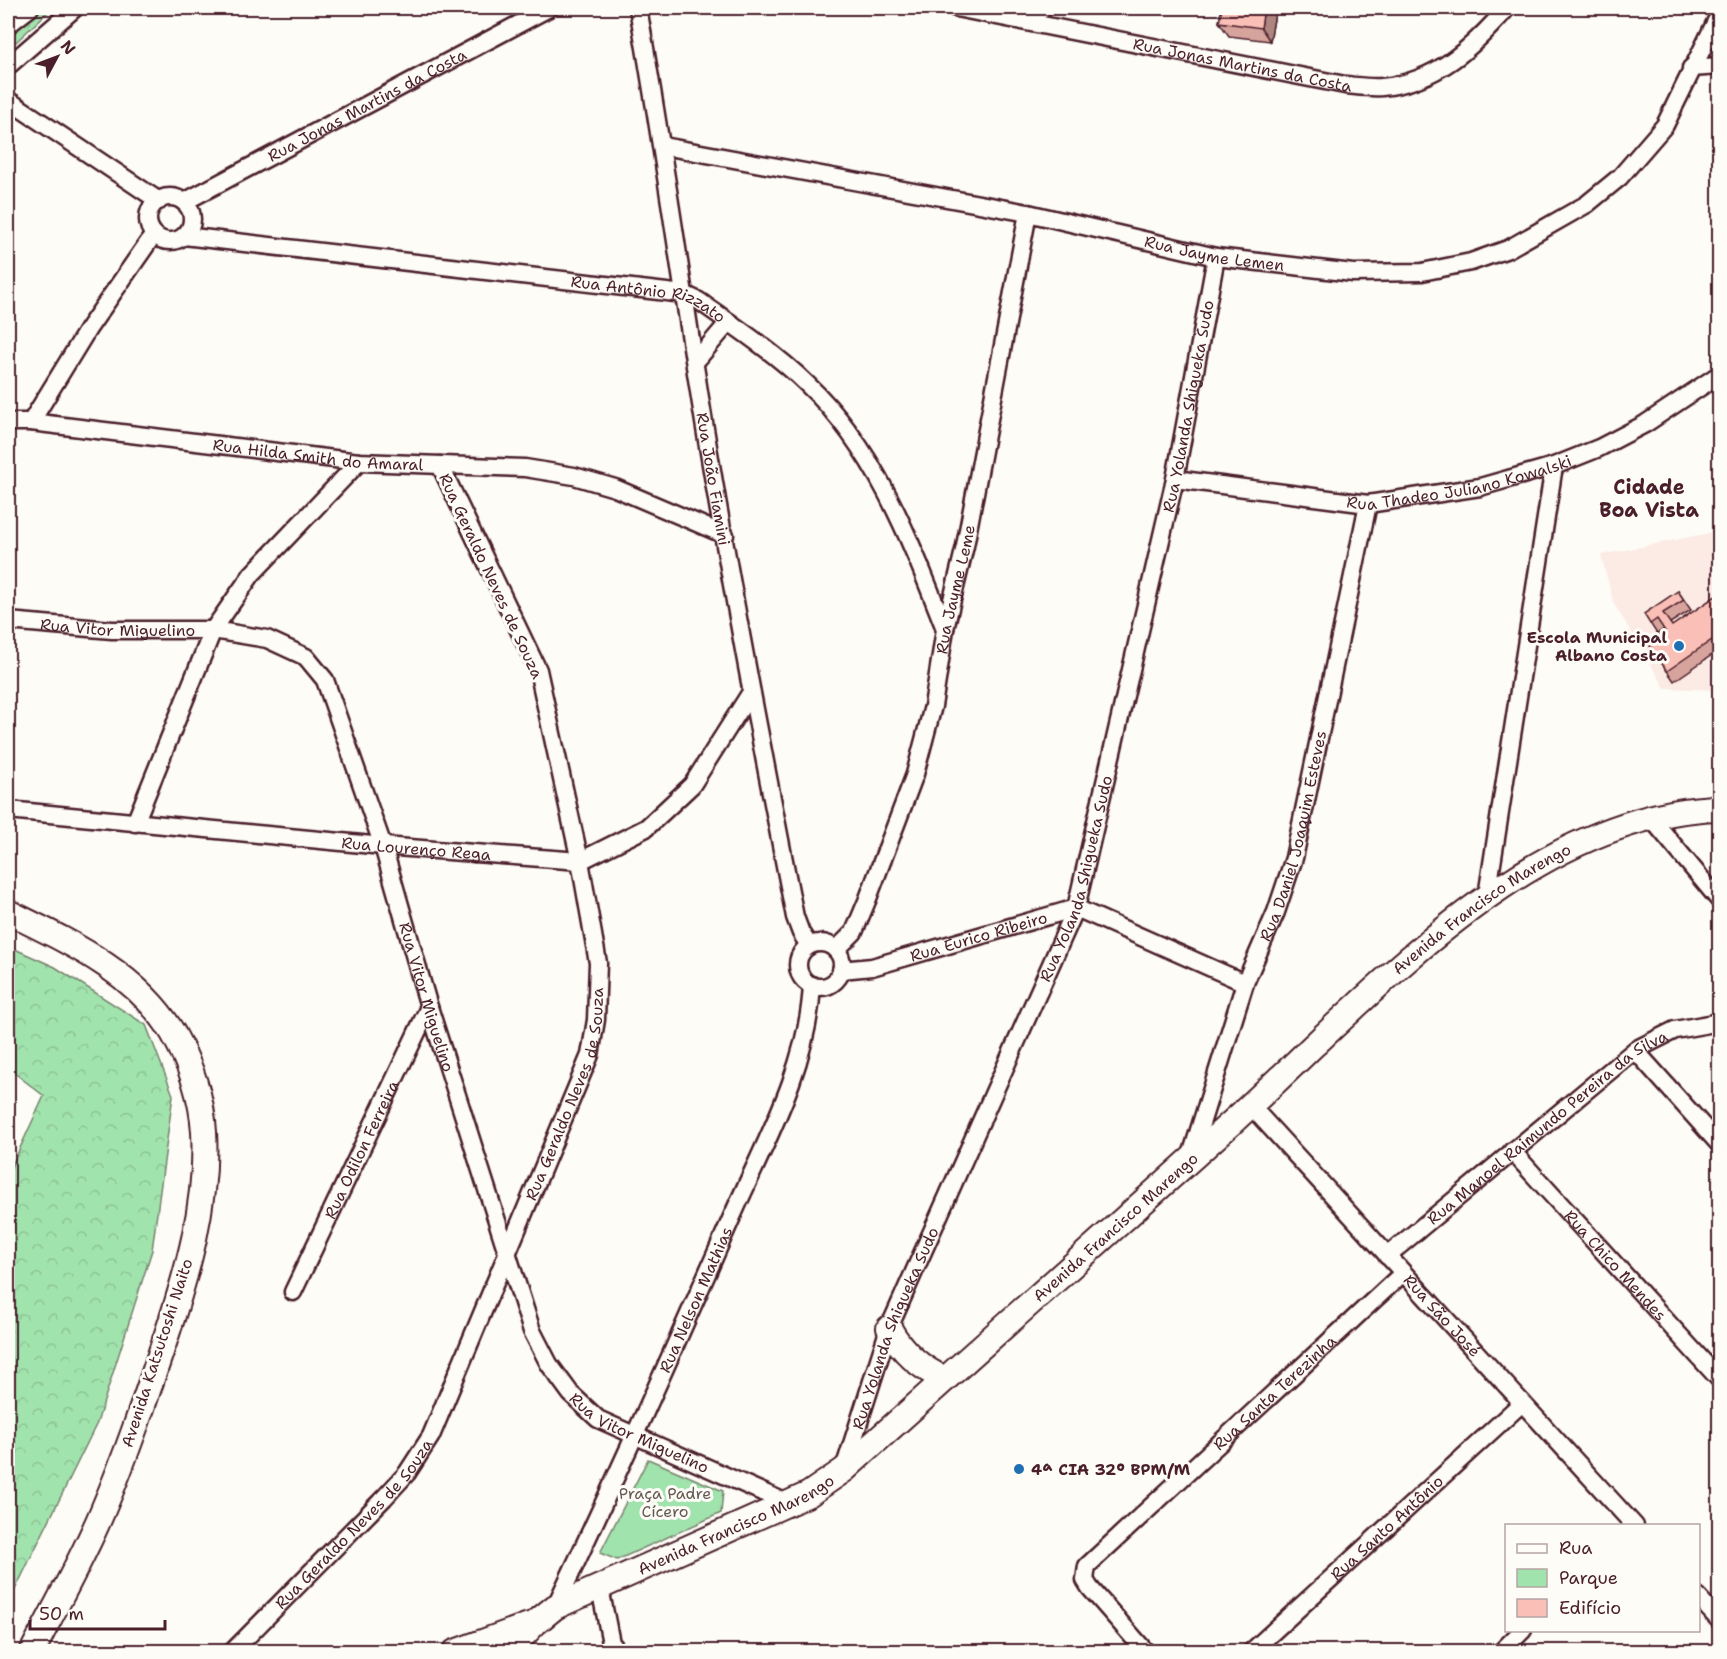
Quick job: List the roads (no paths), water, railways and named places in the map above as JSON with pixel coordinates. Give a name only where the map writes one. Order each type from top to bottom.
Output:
[{"type":"main road","name":"Avenida Francisco Marengo","points":[[507,1652],[534,1624],[555,1607],[809,1494],[844,1470],[1250,1106],[1397,968],[1487,896],[1558,855],[1599,836],[1651,818],[1698,809],[1719,808]]},
{"type":"main road","name":"Avenida Katsutoshi Naito","points":[[8,912],[111,967],[146,1000],[172,1033],[195,1082],[204,1131],[202,1185],[186,1276],[142,1410],[102,1512],[32,1652]]},
{"type":"main road","points":[[889,1328],[896,1341],[916,1363],[945,1379]]},
{"type":"main road","points":[[455,1652],[534,1624]]},
{"type":"street","points":[[8,25],[30,8]]},
{"type":"street","points":[[8,66],[74,8]]},
{"type":"street","name":"Rua João Fiamini","points":[[638,8],[663,146],[694,362],[751,692],[795,916],[801,933],[809,945]]},
{"type":"street","name":"Rua Jonas Martins da Costa","points":[[956,8],[1345,85],[1382,87],[1430,75],[1474,45],[1507,8]]},
{"type":"street","points":[[1024,21],[1044,8]]},
{"type":"street","name":"Rua Jonas Martins da Costa","points":[[184,202],[538,10]]},
{"type":"street","name":"Rua Jayme Lemen","points":[[663,146],[1028,213],[1216,256],[1353,273],[1422,272],[1472,262],[1508,249],[1587,204],[1620,177],[1665,125],[1719,13]]},
{"type":"street","points":[[1691,68],[1719,66]]},
{"type":"street","points":[[8,100],[159,201]]},
{"type":"street","points":[[174,197],[184,202],[192,219],[184,236],[172,240],[154,234],[150,226],[149,214],[159,201],[174,197]]},
{"type":"street","name":"Rua Jayme Leme","points":[[836,950],[854,932],[915,774],[933,706],[945,629],[965,546],[1028,213]]},
{"type":"street","points":[[31,422],[88,329],[154,234]]},
{"type":"street","name":"Rua Antônio Rizzato","points":[[184,236],[684,294],[729,322],[808,385],[843,424],[885,488],[914,550],[945,629]]},
{"type":"street","name":"Rua Yolanda Shigueka Sudo","points":[[844,1470],[889,1328],[1076,908],[1175,479],[1216,256]]},
{"type":"street","points":[[694,362],[729,322]]},
{"type":"street","name":"Rua Thadeo Juliano Kowalski","points":[[1175,479],[1368,504],[1480,487],[1554,466],[1645,424],[1719,374]]},
{"type":"street","name":"Rua Hilda Smith do Amaral","points":[[8,422],[31,422],[359,462],[525,468],[574,476],[615,488],[725,535]]},
{"type":"street","points":[[135,823],[213,630],[252,574],[359,462]]},
{"type":"street","name":"Rua Geraldo Neves de Souza","points":[[232,1652],[407,1473],[431,1436],[590,1055],[596,1020],[598,963],[580,861],[538,670],[440,465]]},
{"type":"street","points":[[1487,896],[1554,466]]},
{"type":"street","name":"Rua Daniel Joaquim Esteves","points":[[1190,1160],[1245,983],[1276,912],[1294,858],[1368,504]]},
{"type":"street","name":"Rua Vitor Miguelino","points":[[8,621],[112,630],[213,630],[267,639],[306,657],[325,680],[383,846],[429,1007],[532,1331],[549,1364],[571,1394],[598,1419],[636,1438],[787,1503]]},
{"type":"street","points":[[580,861],[646,828],[692,785],[751,692]]},
{"type":"street","name":"Rua Lourenço Rega","points":[[8,810],[383,846],[580,861]]},
{"type":"street","points":[[1651,818],[1719,901]]},
{"type":"street","points":[[1076,908],[1245,983]]},
{"type":"street","name":"Rua Eurico Ribeiro","points":[[841,970],[872,967],[1076,908]]},
{"type":"street","points":[[823,943],[836,950],[841,963],[838,977],[826,985],[812,985],[806,982],[798,970],[800,955],[809,945],[823,943]]},
{"type":"street","name":"Rua Nelson Mathias","points":[[555,1607],[636,1438],[789,1085],[811,1015],[812,985]]},
{"type":"street","name":"Rua Odilon Ferreira","points":[[293,1292],[429,1007]]},
{"type":"street","name":"Rua Manoel Raimundo Pereira da Silva","points":[[1387,1256],[1635,1050],[1675,1030],[1719,1022]]},
{"type":"street","points":[[1635,1050],[1719,1145]]},
{"type":"street","name":"Rua São José","points":[[1250,1106],[1633,1524]]},
{"type":"street","name":"Rua Chico Mendes","points":[[1512,1151],[1719,1380]]},
{"type":"street","name":"Rua Santa Terezinha","points":[[1146,1652],[1085,1580],[1084,1573],[1093,1558],[1403,1273]]},
{"type":"street","name":"Rua Santo Antônio","points":[[1251,1652],[1522,1403]]},
{"type":"street","points":[[600,1588],[613,1649]]},
{"type":"street","points":[[1700,1599],[1719,1621]]},
{"type":"street","points":[[1501,1652],[1521,1632]]},
{"type":"place","name":"Escola Municipal Albano Costa","points":[[1679,646]]},
{"type":"place","name":"4ª CIA 32º BPM/M","points":[[1019,1469]]},
{"type":"district","name":"Cidade Boa Vista","points":[[1649,498]]},
{"type":"park label","name":"Praça Padre Cícero","points":[[665,1502]]}]
